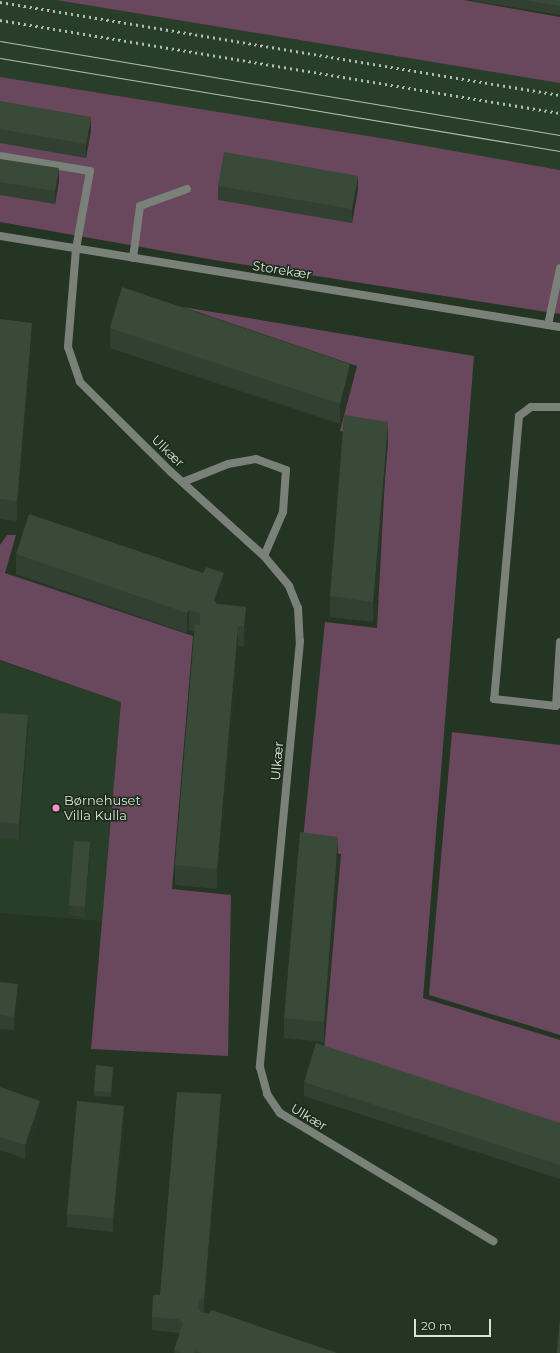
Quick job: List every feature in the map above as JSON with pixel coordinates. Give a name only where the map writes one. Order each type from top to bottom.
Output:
[{"type":"street","name":"Ulkær","points":[[0,156],[90,171],[76,249],[68,347],[80,382],[182,482],[264,556],[289,586],[295,598],[300,624],[260,1067],[267,1094],[280,1113],[493,1241]]},
{"type":"street","points":[[133,258],[140,206],[187,189]]},
{"type":"street","name":"Storekær","points":[[0,236],[560,327]]},
{"type":"street","points":[[548,325],[560,268]]},
{"type":"street","points":[[560,407],[531,407],[519,416],[494,699],[556,706],[560,642]]},
{"type":"street","points":[[182,482],[228,464],[256,459],[286,470],[283,512],[264,556]]},
{"type":"shaded area","points":[[0,0],[56,0],[560,83],[560,170],[387,139],[0,77]]},
{"type":"shaded area","points":[[56,0],[464,0],[560,17],[560,83]]},
{"type":"shaded area","points":[[0,77],[387,139],[560,170],[560,314],[214,260],[0,222]]},
{"type":"shaded area","points":[[183,307],[474,356],[423,998],[560,1040],[560,1130],[324,1051],[341,854],[302,849],[325,622],[377,628],[387,439],[340,431],[357,366]]},
{"type":"shaded area","points":[[7,535],[16,535],[5,573],[193,636],[172,889],[231,895],[228,1056],[91,1049],[121,702],[0,660],[0,545]]},
{"type":"shaded area","name":"Børnehuset Villa Kulla","points":[[0,661],[121,702],[102,921],[0,913]]},
{"type":"shaded area","points":[[452,732],[560,745],[560,1035],[429,995]]},
{"type":"building","points":[[524,0],[560,0],[560,6]]},
{"type":"building","points":[[0,101],[91,117],[86,144],[0,129]]},
{"type":"building","points":[[224,152],[358,176],[352,209],[218,186]]},
{"type":"building","points":[[0,159],[59,168],[55,191],[0,182]]},
{"type":"building","points":[[122,287],[350,364],[340,404],[110,328]]},
{"type":"building","points":[[0,319],[32,323],[17,501],[0,499]]},
{"type":"building","points":[[344,415],[388,422],[373,602],[330,596]]},
{"type":"building","points":[[29,514],[203,573],[206,567],[224,573],[214,600],[217,604],[246,607],[244,626],[238,626],[217,869],[175,865],[195,624],[200,625],[200,613],[189,610],[187,613],[16,554]]},
{"type":"building","points":[[0,713],[28,715],[19,824],[0,822]]},
{"type":"building","points":[[300,832],[338,837],[324,1022],[284,1018]]},
{"type":"building","points":[[74,841],[90,842],[85,907],[69,905]]},
{"type":"building","points":[[0,982],[18,984],[14,1017],[0,1015]]},
{"type":"building","points":[[316,1043],[560,1123],[560,1165],[304,1082]]},
{"type":"building","points":[[96,1065],[113,1067],[111,1092],[94,1091]]},
{"type":"building","points":[[0,1087],[40,1101],[25,1145],[0,1137]]},
{"type":"building","points":[[177,1092],[221,1094],[204,1299],[199,1300],[198,1308],[201,1312],[209,1314],[211,1310],[337,1353],[202,1353],[195,1351],[194,1353],[182,1353],[174,1350],[183,1323],[178,1319],[152,1317],[153,1295],[160,1295]]},
{"type":"building","points":[[77,1101],[124,1106],[113,1218],[67,1214]]},
{"type":"building","points":[[560,1317],[560,1353],[557,1353]]},
{"type":"tram line","points":[[0,41],[560,135]]},
{"type":"tram line","points":[[0,58],[560,151]]},
{"type":"railway","points":[[0,2],[560,95]]},
{"type":"railway","points":[[0,20],[560,113]]},
{"type":"place","name":"Børnehuset Villa Kulla","points":[[56,808]]}]
